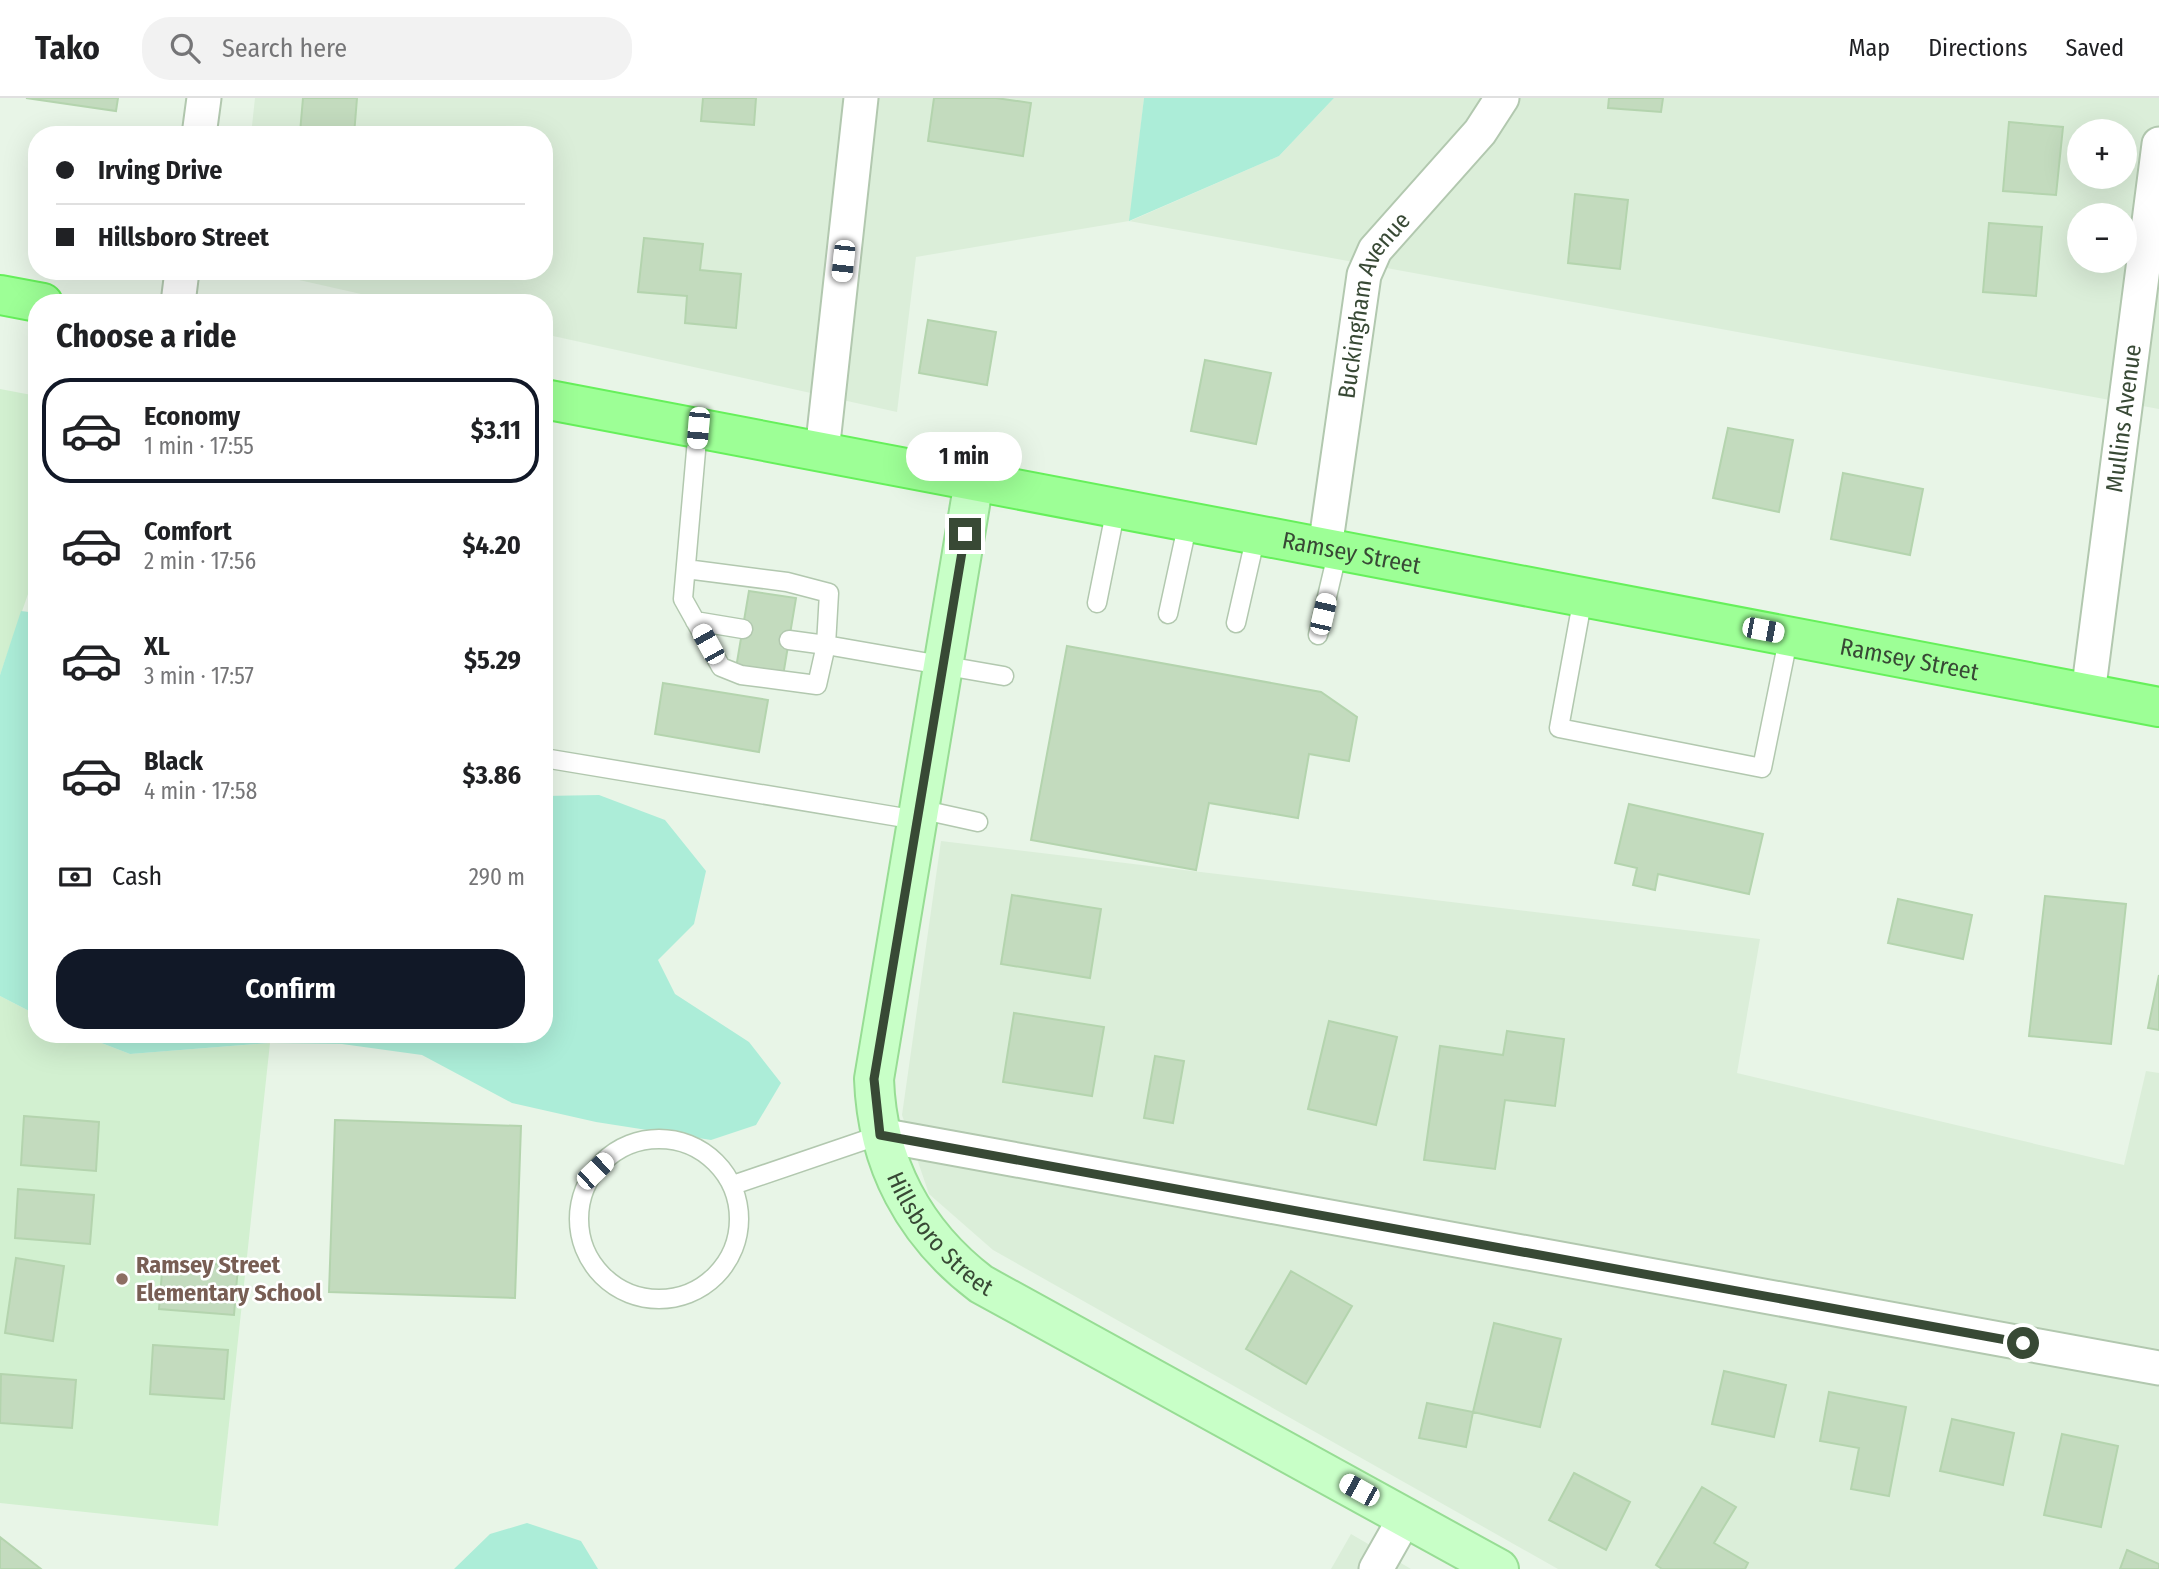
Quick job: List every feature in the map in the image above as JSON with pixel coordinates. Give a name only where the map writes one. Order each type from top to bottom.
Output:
[{"type":"main road","points":[[0,295],[28,300]]},
{"type":"main road","name":"Ramsey Street","points":[[553,401],[2159,707]]},
{"type":"street","points":[[200,126],[204,98]]},
{"type":"street","points":[[822,452],[861,98]]},
{"type":"street","name":"Buckingham Avenue","points":[[1332,549],[1364,275],[1376,250],[1479,132],[1502,98]]},
{"type":"street","name":"Mullins Avenue","points":[[2088,694],[2159,144]]},
{"type":"street","name":"Hillsboro Street","points":[[974,481],[874,1079],[880,1135],[894,1178],[921,1227],[959,1267],[981,1284],[1499,1569]]},
{"type":"street","points":[[880,1135],[2159,1368]]},
{"type":"street","points":[[1376,1569],[1406,1516]]},
{"type":"lane","points":[[686,569],[787,582],[829,593],[825,645],[817,685],[741,676],[721,667],[684,599],[686,569],[698,428]]},
{"type":"lane","points":[[1097,603],[1116,508]]},
{"type":"lane","points":[[1168,614],[1188,522]]},
{"type":"lane","points":[[1236,623],[1256,535]]},
{"type":"lane","points":[[1318,635],[1332,549]]},
{"type":"lane","points":[[1583,597],[1559,727],[1762,768],[1789,635]]},
{"type":"lane","points":[[695,621],[743,629]]},
{"type":"lane","points":[[789,640],[1004,676]]},
{"type":"lane","points":[[553,759],[978,822]]},
{"type":"lane","points":[[733,1185],[880,1135]]},
{"type":"lane","points":[[667,1139],[693,1147],[715,1162],[733,1185],[738,1210],[737,1236],[728,1260],[711,1280],[689,1294],[664,1300],[639,1297],[615,1287],[596,1270],[583,1247],[578,1222],[582,1195],[595,1171],[614,1152],[639,1141],[667,1139]]},
{"type":"shaded area","points":[[255,98],[1144,98],[1130,221],[1279,156],[1334,98],[2159,98],[2159,409],[1129,221],[916,257],[897,412],[553,336],[553,294],[361,294],[299,280],[553,280],[553,126],[252,126]]},
{"type":"shaded area","points":[[1144,98],[1334,98],[1279,156],[1129,221]]},
{"type":"shaded area","points":[[0,389],[28,394],[28,594],[0,675]]},
{"type":"shaded area","points":[[21,611],[28,612],[28,1010],[0,996],[0,675]]},
{"type":"shaded area","points":[[599,795],[665,820],[706,871],[694,924],[658,960],[675,994],[749,1042],[781,1083],[756,1125],[711,1140],[596,1122],[512,1103],[422,1055],[342,1044],[270,1043],[553,1043],[553,796]]},
{"type":"shaded area","points":[[941,841],[1760,939],[1737,1073],[2124,1165],[2146,1071],[2159,1073],[2159,1569],[1558,1569],[993,1250],[929,1194],[902,1115]]},
{"type":"shaded area","name":"Ramsey Street Elementary School","points":[[0,996],[28,1010],[28,1043],[101,1043],[130,1054],[270,1043],[218,1526],[0,1503]]},
{"type":"shaded area","points":[[101,1043],[270,1043],[130,1054]]},
{"type":"shaded area","points":[[527,1523],[581,1541],[598,1569],[454,1569],[490,1534]]},
{"type":"shaded area","points":[[1351,1534],[1411,1569],[1331,1569]]},
{"type":"building","points":[[26,98],[118,98],[116,111]]},
{"type":"building","points":[[303,98],[357,98],[355,126],[301,126]]},
{"type":"building","points":[[703,98],[756,98],[754,125],[701,121]]},
{"type":"building","points":[[934,98],[996,98],[1031,103],[1023,156],[928,141]]},
{"type":"building","points":[[1609,98],[1663,98],[1661,112],[1608,108]]},
{"type":"building","points":[[2009,122],[2063,127],[2056,195],[2003,191]]},
{"type":"building","points":[[1575,194],[1628,200],[1620,269],[1568,263]]},
{"type":"building","points":[[1989,223],[2042,227],[2036,296],[1983,292]]},
{"type":"building","points":[[644,238],[703,244],[700,270],[741,274],[736,328],[685,323],[687,296],[638,292]]},
{"type":"building","points":[[928,320],[996,332],[987,385],[919,373]]},
{"type":"building","points":[[1205,360],[1271,373],[1256,444],[1191,431]]},
{"type":"building","points":[[1728,428],[1793,440],[1779,512],[1713,498]]},
{"type":"building","points":[[1843,473],[1923,489],[1910,555],[1831,539]]},
{"type":"building","points":[[749,591],[796,598],[783,676],[736,668]]},
{"type":"building","points":[[1067,646],[1321,692],[1357,717],[1349,761],[1309,754],[1298,818],[1209,803],[1196,870],[1031,840]]},
{"type":"building","points":[[663,683],[768,700],[759,752],[655,734]]},
{"type":"building","points":[[1629,804],[1763,834],[1749,894],[1658,874],[1655,890],[1633,885],[1637,868],[1615,863]]},
{"type":"building","points":[[1012,895],[1101,909],[1090,978],[1001,964]]},
{"type":"building","points":[[2045,896],[2126,904],[2111,1044],[2029,1036]]},
{"type":"building","points":[[1898,899],[1972,915],[1963,959],[1888,943]]},
{"type":"building","points":[[2159,975],[2159,1030],[2148,1028]]},
{"type":"building","points":[[1014,1013],[1104,1027],[1092,1096],[1003,1082]]},
{"type":"building","points":[[1329,1021],[1397,1037],[1376,1125],[1308,1109]]},
{"type":"building","points":[[1507,1031],[1564,1039],[1555,1106],[1505,1100],[1495,1169],[1424,1160],[1440,1046],[1503,1055]]},
{"type":"building","points":[[1155,1056],[1184,1061],[1173,1123],[1144,1118]]},
{"type":"building","points":[[24,1116],[99,1122],[96,1171],[21,1165]]},
{"type":"building","points":[[335,1120],[521,1126],[515,1298],[329,1292]]},
{"type":"building","points":[[18,1189],[94,1195],[90,1244],[15,1238]]},
{"type":"building","points":[[16,1258],[64,1266],[53,1341],[5,1333]]},
{"type":"building","points":[[163,1260],[238,1266],[234,1315],[159,1309]]},
{"type":"building","points":[[1291,1271],[1352,1306],[1306,1384],[1246,1349]]},
{"type":"building","points":[[1494,1323],[1561,1339],[1540,1427],[1473,1412]]},
{"type":"building","points":[[153,1345],[228,1350],[224,1399],[150,1394]]},
{"type":"building","points":[[1724,1371],[1786,1385],[1774,1437],[1712,1424]]},
{"type":"building","points":[[1,1374],[76,1380],[72,1428],[0,1423]]},
{"type":"building","points":[[1829,1392],[1906,1407],[1889,1496],[1851,1489],[1859,1448],[1820,1441]]},
{"type":"building","points":[[1427,1403],[1473,1412],[1466,1447],[1419,1438]]},
{"type":"building","points":[[1952,1419],[2014,1433],[2003,1485],[1940,1471]]},
{"type":"building","points":[[2062,1434],[2118,1446],[2101,1527],[2044,1515]]},
{"type":"building","points":[[1574,1473],[1630,1502],[1606,1550],[1549,1520]]},
{"type":"building","points":[[1702,1487],[1736,1507],[1714,1543],[1748,1563],[1745,1569],[1662,1569],[1656,1565]]},
{"type":"building","points":[[0,1537],[41,1569],[0,1569]]},
{"type":"building","points":[[2127,1550],[2159,1564],[2159,1569],[2120,1569]]},
{"type":"place","name":"Ramsey Street Elementary School","points":[[122,1279]]},
{"type":"route","points":[[965,534],[874,1079],[880,1135],[2023,1343]]}]
